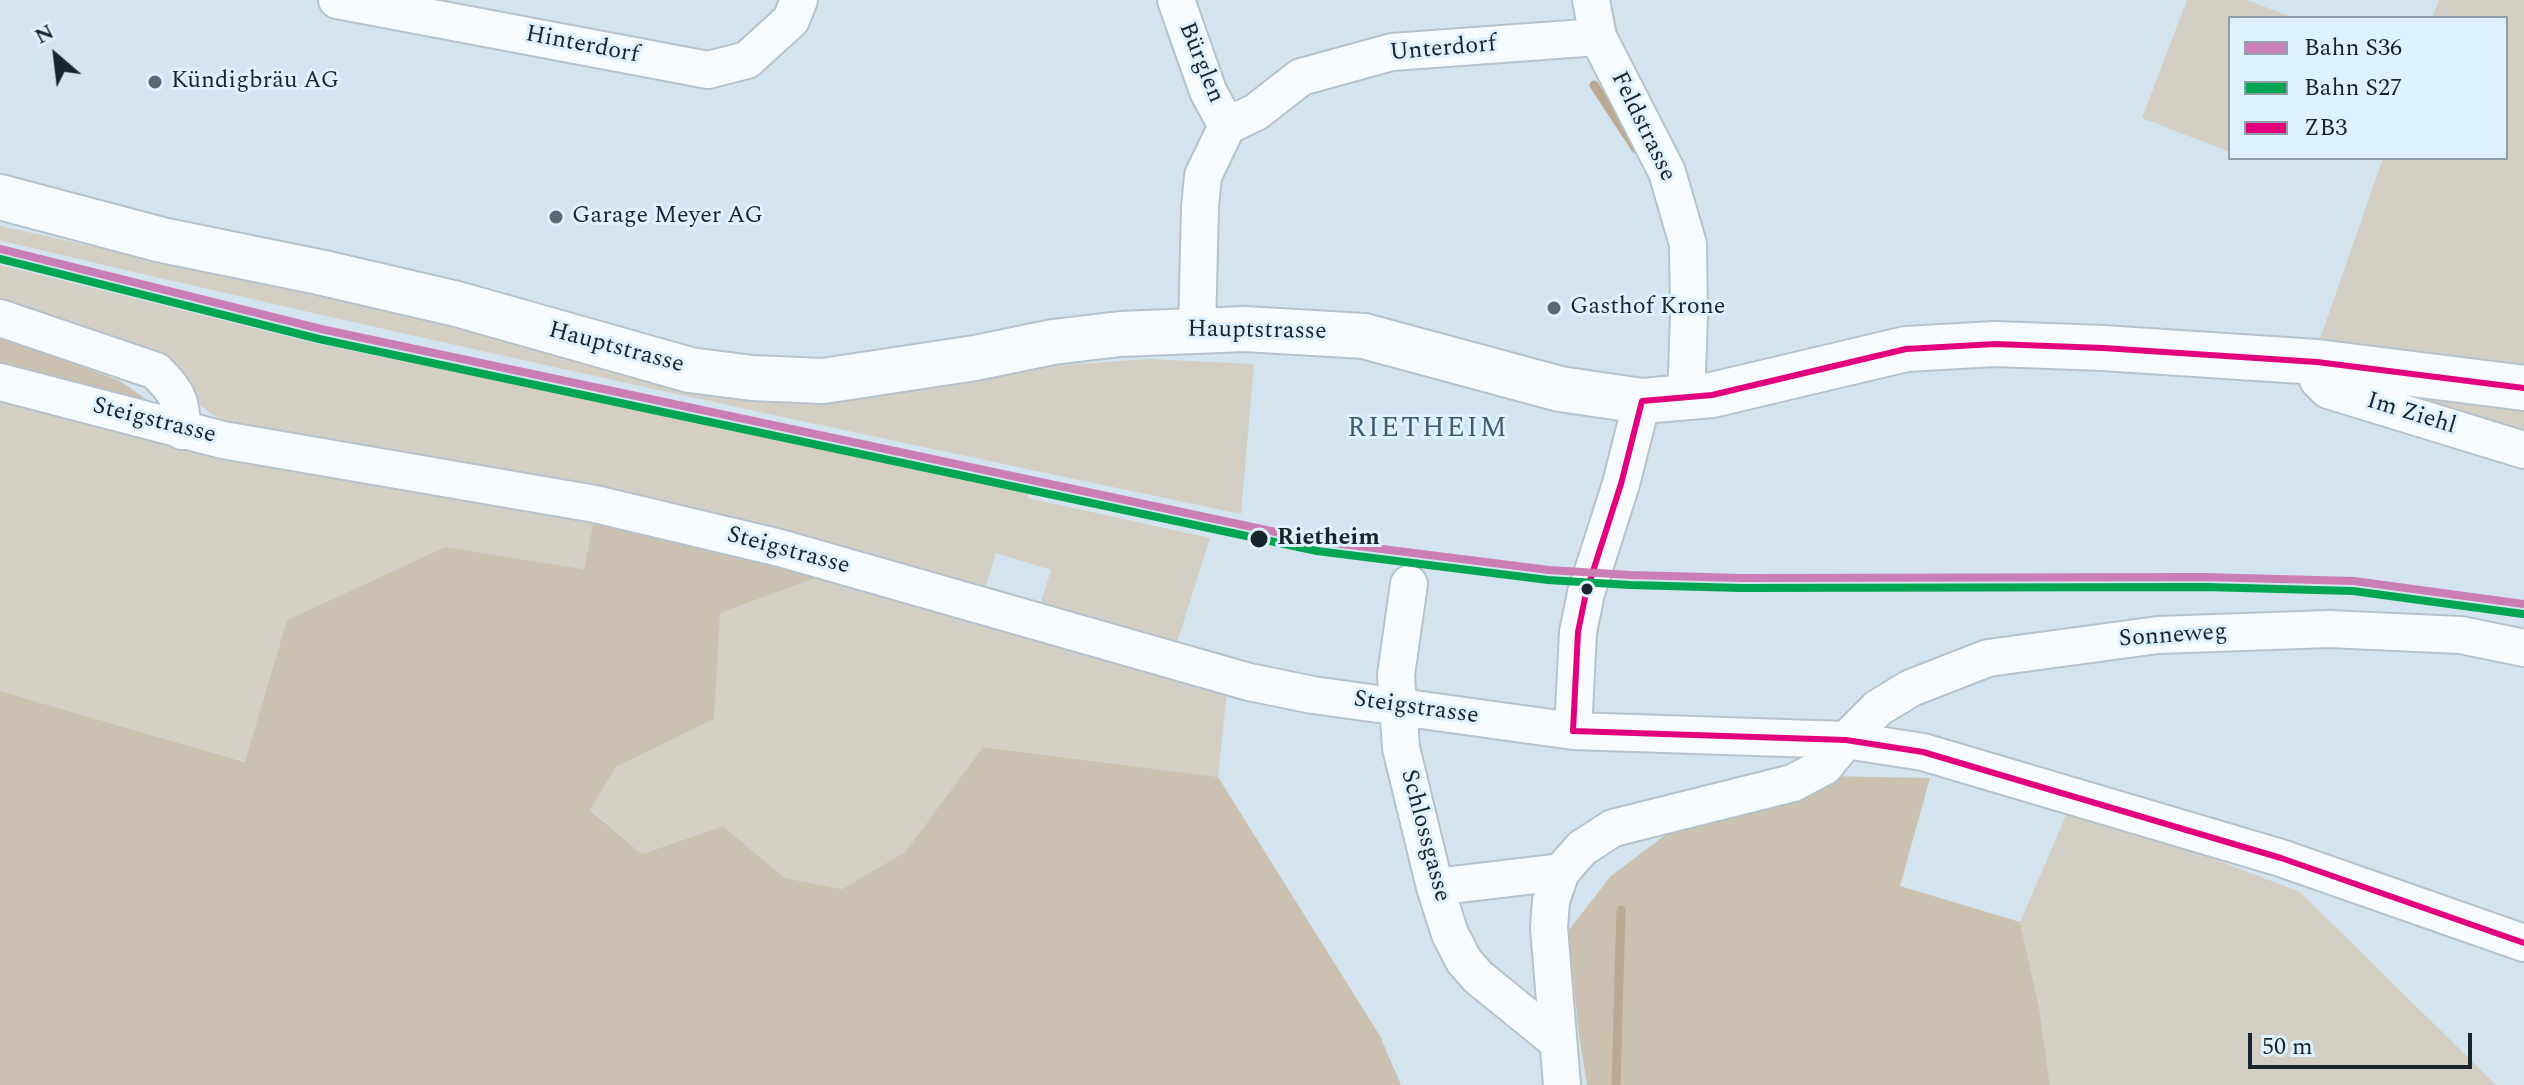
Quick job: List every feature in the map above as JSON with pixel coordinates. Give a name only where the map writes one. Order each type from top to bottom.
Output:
[{"type":"main road","name":"Hauptstrasse","points":[[0,197],[162,240],[457,304],[690,370],[752,378],[823,381],[975,358],[1053,342],[1120,334],[1282,330],[1364,336],[1560,389],[1642,401],[1712,395],[1906,349],[1995,344],[2317,362],[2524,388]]},
{"type":"street","name":"Hinterdorf","points":[[337,0],[708,70],[747,60],[791,20],[799,0]]},
{"type":"street","name":"Bürglen","points":[[1176,0],[1208,91],[1227,126]]},
{"type":"street","name":"Feldstrasse","points":[[1591,0],[1598,37],[1667,172],[1688,244],[1686,399]]},
{"type":"street","name":"Unterdorf","points":[[1227,126],[1256,112],[1301,77],[1392,52],[1598,37]]},
{"type":"street","points":[[1197,330],[1203,176],[1227,126]]},
{"type":"street","points":[[0,318],[156,371],[175,390],[182,409],[182,431]]},
{"type":"street","name":"Im Ziehl","points":[[2317,362],[2318,380],[2328,390],[2524,450]]},
{"type":"street","name":"Steigstrasse","points":[[0,382],[182,431],[283,452],[595,504],[780,548],[1249,682],[1313,695],[1573,731],[1846,740],[1923,752],[2281,858],[2524,943]]},
{"type":"street","points":[[1573,731],[1575,671],[1583,607],[1621,484],[1642,401]]},
{"type":"street","name":"Schlossgasse","points":[[1409,584],[1396,675],[1401,748],[1435,887],[1450,934],[1464,961],[1478,977],[1558,1042]]},
{"type":"street","name":"Sonneweg","points":[[1561,872],[1582,848],[1613,828],[1793,783],[1825,766],[1878,708],[1911,688],[1988,658],[2158,635],[2329,629],[2461,635],[2524,648]]},
{"type":"street","points":[[1435,887],[1561,872],[1551,901],[1549,928],[1562,1085]]},
{"type":"shaded area","points":[[2187,0],[2247,0],[2289,16],[2228,16],[2228,151],[2142,118]]},
{"type":"shaded area","points":[[2439,0],[2524,0],[2524,366],[2320,339],[2382,160],[2508,160],[2508,16],[2433,16]]},
{"type":"shaded area","points":[[0,226],[313,289],[740,396],[1007,369],[1149,359],[1254,364],[1241,514],[623,382],[160,278],[6,242],[0,240]]},
{"type":"shaded area","points":[[0,265],[318,344],[1029,489],[1028,498],[1210,538],[1175,649],[1038,612],[1051,570],[996,553],[983,595],[242,433],[210,413],[185,392],[0,309]]},
{"type":"shaded area","points":[[0,336],[120,381],[169,415],[0,374]]},
{"type":"shaded area","points":[[2355,389],[2524,408],[2524,436]]},
{"type":"shaded area","points":[[0,397],[138,437],[227,456],[498,506],[594,518],[584,569],[445,547],[287,620],[246,762],[0,691]]},
{"type":"shaded area","points":[[594,518],[824,575],[720,613],[714,719],[616,767],[590,810],[642,854],[723,826],[785,878],[842,889],[905,852],[983,747],[1218,777],[1380,1036],[1401,1085],[0,1085],[0,691],[245,762],[287,620],[445,547],[584,569]]},
{"type":"shaded area","points":[[824,575],[1227,691],[1218,777],[983,747],[905,852],[842,889],[785,878],[723,826],[642,854],[590,809],[616,767],[714,719],[719,613]]},
{"type":"shaded area","points":[[1828,776],[1930,778],[1900,886],[2020,922],[2039,1007],[2050,1085],[1587,1085],[1568,931],[1611,876],[1689,817]]},
{"type":"shaded area","points":[[2071,804],[2300,892],[2496,1085],[2050,1085],[2039,1007],[2020,922]]},
{"type":"waterway","points":[[1594,85],[1636,149]]},
{"type":"waterway","points":[[1616,1085],[1621,910]]},
{"type":"rail line","name":"S36","points":[[0,249],[321,329],[1318,541],[1549,570],[1631,575],[1741,578],[2205,577],[2354,581],[2524,604]]},
{"type":"rail line","name":"S27","points":[[0,259],[319,339],[1317,551],[1548,580],[1630,585],[1741,588],[2205,587],[2353,591],[2523,614]]},
{"type":"transit line","name":"ZB3","points":[[2524,388],[2317,362],[1995,344],[1906,349],[1712,395],[1642,401],[1621,484],[1586,593],[1578,632],[1573,731],[1846,740],[1923,752],[2281,858],[2524,943]]},
{"type":"place","name":"Kündigbräu AG","points":[[155,82]]},
{"type":"place","name":"Garage Meyer AG","points":[[556,217]]},
{"type":"place","name":"Gasthof Krone","points":[[1554,308]]},
{"type":"place","name":"Rietheim","points":[[1259,539]]},
{"type":"district","name":"RIETHEIM","points":[[1428,431]]}]
